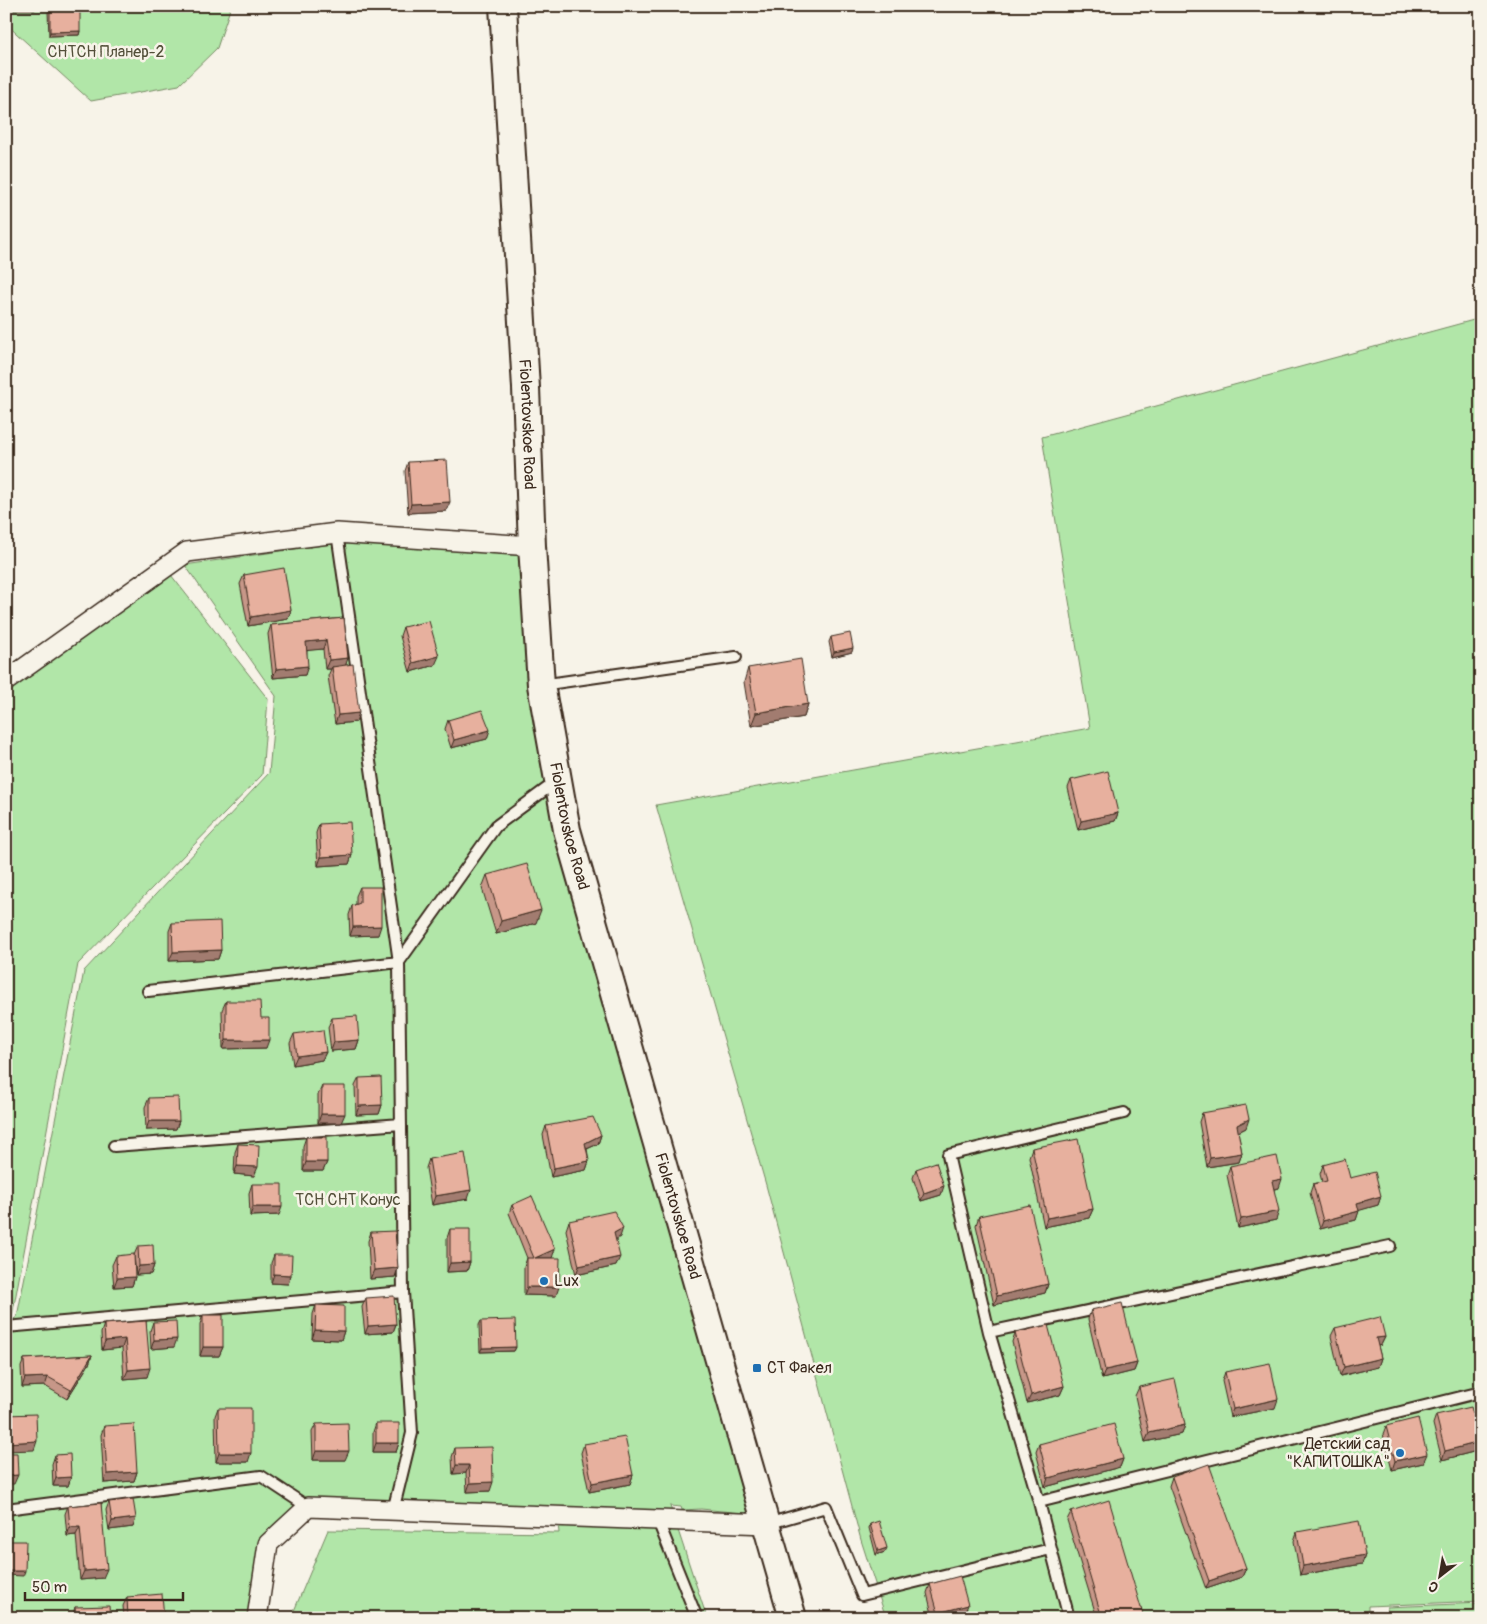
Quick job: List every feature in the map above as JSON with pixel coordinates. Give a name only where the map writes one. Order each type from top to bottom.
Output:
[{"type":"main road","name":"Fiolentovskoe Road","points":[[503,6],[526,388],[532,546],[541,685],[557,781],[566,830],[793,1618]]},
{"type":"street","points":[[6,681],[188,552],[337,533],[532,546]]},
{"type":"street","points":[[257,1618],[268,1544],[308,1507],[767,1524]]},
{"type":"lane","points":[[337,533],[399,962],[403,1292],[412,1433],[393,1510]]},
{"type":"lane","points":[[541,685],[736,657]]},
{"type":"lane","points":[[148,991],[399,962],[496,826],[557,781]]},
{"type":"lane","points":[[1069,1618],[1039,1502],[989,1332],[948,1155],[1124,1113]]},
{"type":"lane","points":[[114,1146],[401,1124]]},
{"type":"lane","points":[[989,1332],[1390,1246]]},
{"type":"lane","points":[[6,1327],[403,1292]]},
{"type":"lane","points":[[1039,1502],[1481,1392]]},
{"type":"lane","points":[[6,1509],[261,1476],[308,1507]]},
{"type":"lane","points":[[767,1524],[826,1507],[862,1595],[1051,1549]]},
{"type":"lane","points":[[658,1521],[697,1618]]},
{"type":"green space","name":"СНТСН Планер-2","points":[[6,6],[231,6],[217,48],[179,85],[91,101],[6,24]]},
{"type":"green space","points":[[1481,318],[1481,1601],[1368,1606],[1368,1618],[886,1618],[861,1540],[766,1185],[656,805],[1090,728],[1042,437]]},
{"type":"green space","name":"ТСН СНТ Конус","points":[[350,541],[525,556],[529,686],[753,1514],[701,1509],[682,1510],[681,1507],[670,1506],[707,1618],[291,1618],[328,1530],[559,1533],[558,1523],[310,1501],[259,1542],[250,1618],[6,1618],[6,1324],[17,1317],[84,971],[269,773],[276,696],[185,565]]},
{"type":"green space","points":[[171,575],[268,699],[262,775],[78,964],[12,1316],[6,1319],[6,685]]},
{"type":"green space","points":[[1481,1603],[1481,1618],[1386,1618],[1387,1607]]},
{"type":"building","points":[[80,7],[80,31],[50,32],[50,8]]},
{"type":"building","points":[[447,460],[450,502],[411,504],[408,462]]},
{"type":"building","points":[[284,568],[291,610],[251,617],[244,575]]},
{"type":"building","points":[[344,618],[348,658],[329,660],[326,640],[306,642],[308,666],[276,669],[271,625]]},
{"type":"building","points":[[429,621],[439,656],[413,663],[403,627]]},
{"type":"building","points":[[850,633],[853,648],[834,652],[831,637]]},
{"type":"building","points":[[801,659],[808,704],[756,713],[748,668]]},
{"type":"building","points":[[353,664],[359,713],[338,715],[332,667]]},
{"type":"building","points":[[482,710],[490,730],[454,740],[448,720]]},
{"type":"building","points":[[1108,771],[1118,813],[1081,821],[1071,780]]},
{"type":"building","points":[[350,822],[352,855],[321,857],[319,824]]},
{"type":"building","points":[[527,864],[541,910],[501,921],[487,875]]},
{"type":"building","points":[[360,887],[381,887],[381,926],[353,927],[352,906],[360,903]]},
{"type":"building","points":[[220,921],[221,950],[173,952],[172,923]]},
{"type":"building","points":[[226,1001],[260,1001],[261,1018],[269,1018],[269,1040],[226,1040]]},
{"type":"building","points":[[357,1016],[359,1040],[334,1042],[332,1018]]},
{"type":"building","points":[[323,1030],[326,1052],[297,1056],[294,1034]]},
{"type":"building","points":[[381,1077],[382,1105],[359,1106],[359,1078]]},
{"type":"building","points":[[322,1086],[345,1086],[345,1114],[321,1114]]},
{"type":"building","points":[[178,1097],[179,1121],[149,1121],[149,1098]]},
{"type":"building","points":[[1246,1105],[1249,1119],[1237,1125],[1242,1153],[1210,1158],[1202,1113]]},
{"type":"building","points":[[593,1117],[601,1135],[585,1143],[589,1161],[554,1168],[546,1126]]},
{"type":"building","points":[[306,1137],[327,1137],[327,1162],[306,1162]]},
{"type":"building","points":[[1078,1139],[1093,1209],[1047,1218],[1032,1148]]},
{"type":"building","points":[[238,1144],[259,1145],[258,1167],[237,1166]]},
{"type":"building","points":[[465,1153],[471,1190],[435,1196],[429,1159]]},
{"type":"building","points":[[1277,1156],[1282,1179],[1272,1181],[1279,1211],[1241,1219],[1230,1166]]},
{"type":"building","points":[[1345,1159],[1350,1178],[1375,1172],[1381,1196],[1357,1203],[1359,1211],[1323,1221],[1313,1184],[1327,1181],[1323,1165]]},
{"type":"building","points":[[936,1162],[944,1186],[924,1193],[916,1169]]},
{"type":"building","points":[[252,1184],[282,1184],[282,1207],[253,1207]]},
{"type":"building","points":[[532,1196],[555,1249],[535,1258],[560,1258],[559,1287],[527,1287],[527,1258],[534,1258],[512,1205]]},
{"type":"building","points":[[1030,1205],[1048,1284],[997,1296],[979,1216]]},
{"type":"building","points":[[614,1211],[623,1228],[614,1233],[620,1257],[579,1266],[569,1221]]},
{"type":"building","points":[[450,1229],[470,1229],[470,1262],[450,1263]]},
{"type":"building","points":[[395,1231],[398,1268],[374,1270],[371,1232]]},
{"type":"building","points":[[153,1245],[154,1265],[139,1266],[138,1246]]},
{"type":"building","points":[[134,1254],[135,1277],[117,1278],[116,1256]]},
{"type":"building","points":[[274,1255],[292,1255],[291,1275],[274,1274]]},
{"type":"building","points":[[394,1296],[396,1324],[368,1326],[366,1298]]},
{"type":"building","points":[[1122,1303],[1137,1363],[1105,1370],[1091,1310]]},
{"type":"building","points":[[316,1305],[344,1306],[344,1331],[315,1330]]},
{"type":"building","points":[[203,1315],[223,1315],[223,1347],[203,1347]]},
{"type":"building","points":[[1380,1317],[1385,1337],[1376,1338],[1381,1358],[1344,1367],[1335,1328]]},
{"type":"building","points":[[515,1320],[516,1347],[482,1348],[481,1321]]},
{"type":"building","points":[[146,1321],[150,1368],[128,1370],[125,1339],[105,1341],[104,1324]]},
{"type":"building","points":[[176,1321],[177,1339],[154,1340],[153,1322]]},
{"type":"building","points":[[1048,1325],[1064,1386],[1031,1395],[1015,1333]]},
{"type":"building","points":[[92,1355],[71,1390],[48,1377],[25,1378],[24,1359]]},
{"type":"building","points":[[1270,1363],[1278,1399],[1233,1409],[1225,1372]]},
{"type":"building","points":[[1175,1379],[1185,1425],[1149,1433],[1139,1387]]},
{"type":"building","points":[[1471,1407],[1480,1442],[1445,1451],[1436,1415]]},
{"type":"building","points":[[218,1408],[251,1408],[251,1453],[219,1453]]},
{"type":"building","points":[[36,1414],[37,1441],[6,1443],[6,1415]]},
{"type":"building","points":[[1418,1418],[1427,1454],[1395,1461],[1386,1426]]},
{"type":"building","points":[[348,1423],[349,1451],[316,1451],[316,1424]]},
{"type":"building","points":[[376,1423],[399,1423],[399,1443],[376,1443]]},
{"type":"building","points":[[134,1424],[137,1472],[107,1474],[104,1426]]},
{"type":"building","points":[[1114,1424],[1123,1459],[1048,1478],[1039,1444]]},
{"type":"building","points":[[625,1437],[633,1475],[592,1483],[584,1444]]},
{"type":"building","points":[[492,1447],[493,1482],[470,1483],[469,1465],[456,1465],[455,1448]]},
{"type":"building","points":[[6,1453],[17,1453],[18,1475],[6,1476]]},
{"type":"building","points":[[70,1454],[71,1477],[56,1478],[55,1455]]},
{"type":"building","points":[[1209,1464],[1246,1568],[1209,1581],[1172,1477]]},
{"type":"building","points":[[133,1499],[136,1518],[112,1521],[109,1502]]},
{"type":"building","points":[[1109,1500],[1144,1618],[1102,1618],[1071,1512]]},
{"type":"building","points":[[101,1503],[107,1569],[84,1571],[80,1527],[70,1527],[68,1506]]},
{"type":"building","points":[[879,1521],[887,1548],[878,1551],[870,1524]]},
{"type":"building","points":[[1359,1521],[1365,1555],[1303,1566],[1297,1532]]},
{"type":"building","points":[[6,1541],[26,1541],[25,1571],[6,1571]]},
{"type":"building","points":[[960,1576],[968,1605],[938,1613],[930,1584]]},
{"type":"building","points":[[162,1594],[164,1618],[128,1618],[127,1597]]},
{"type":"building","points":[[109,1606],[110,1618],[76,1618],[75,1607]]},
{"type":"building","points":[[49,1616],[50,1618],[24,1618],[24,1617]]},
{"type":"place","name":"Lux","points":[[544,1281]]},
{"type":"place","name":"СТ Факел","points":[[757,1368]]},
{"type":"place","name":"Детский сад \"КАПИТОШКА\"","points":[[1400,1453]]}]
